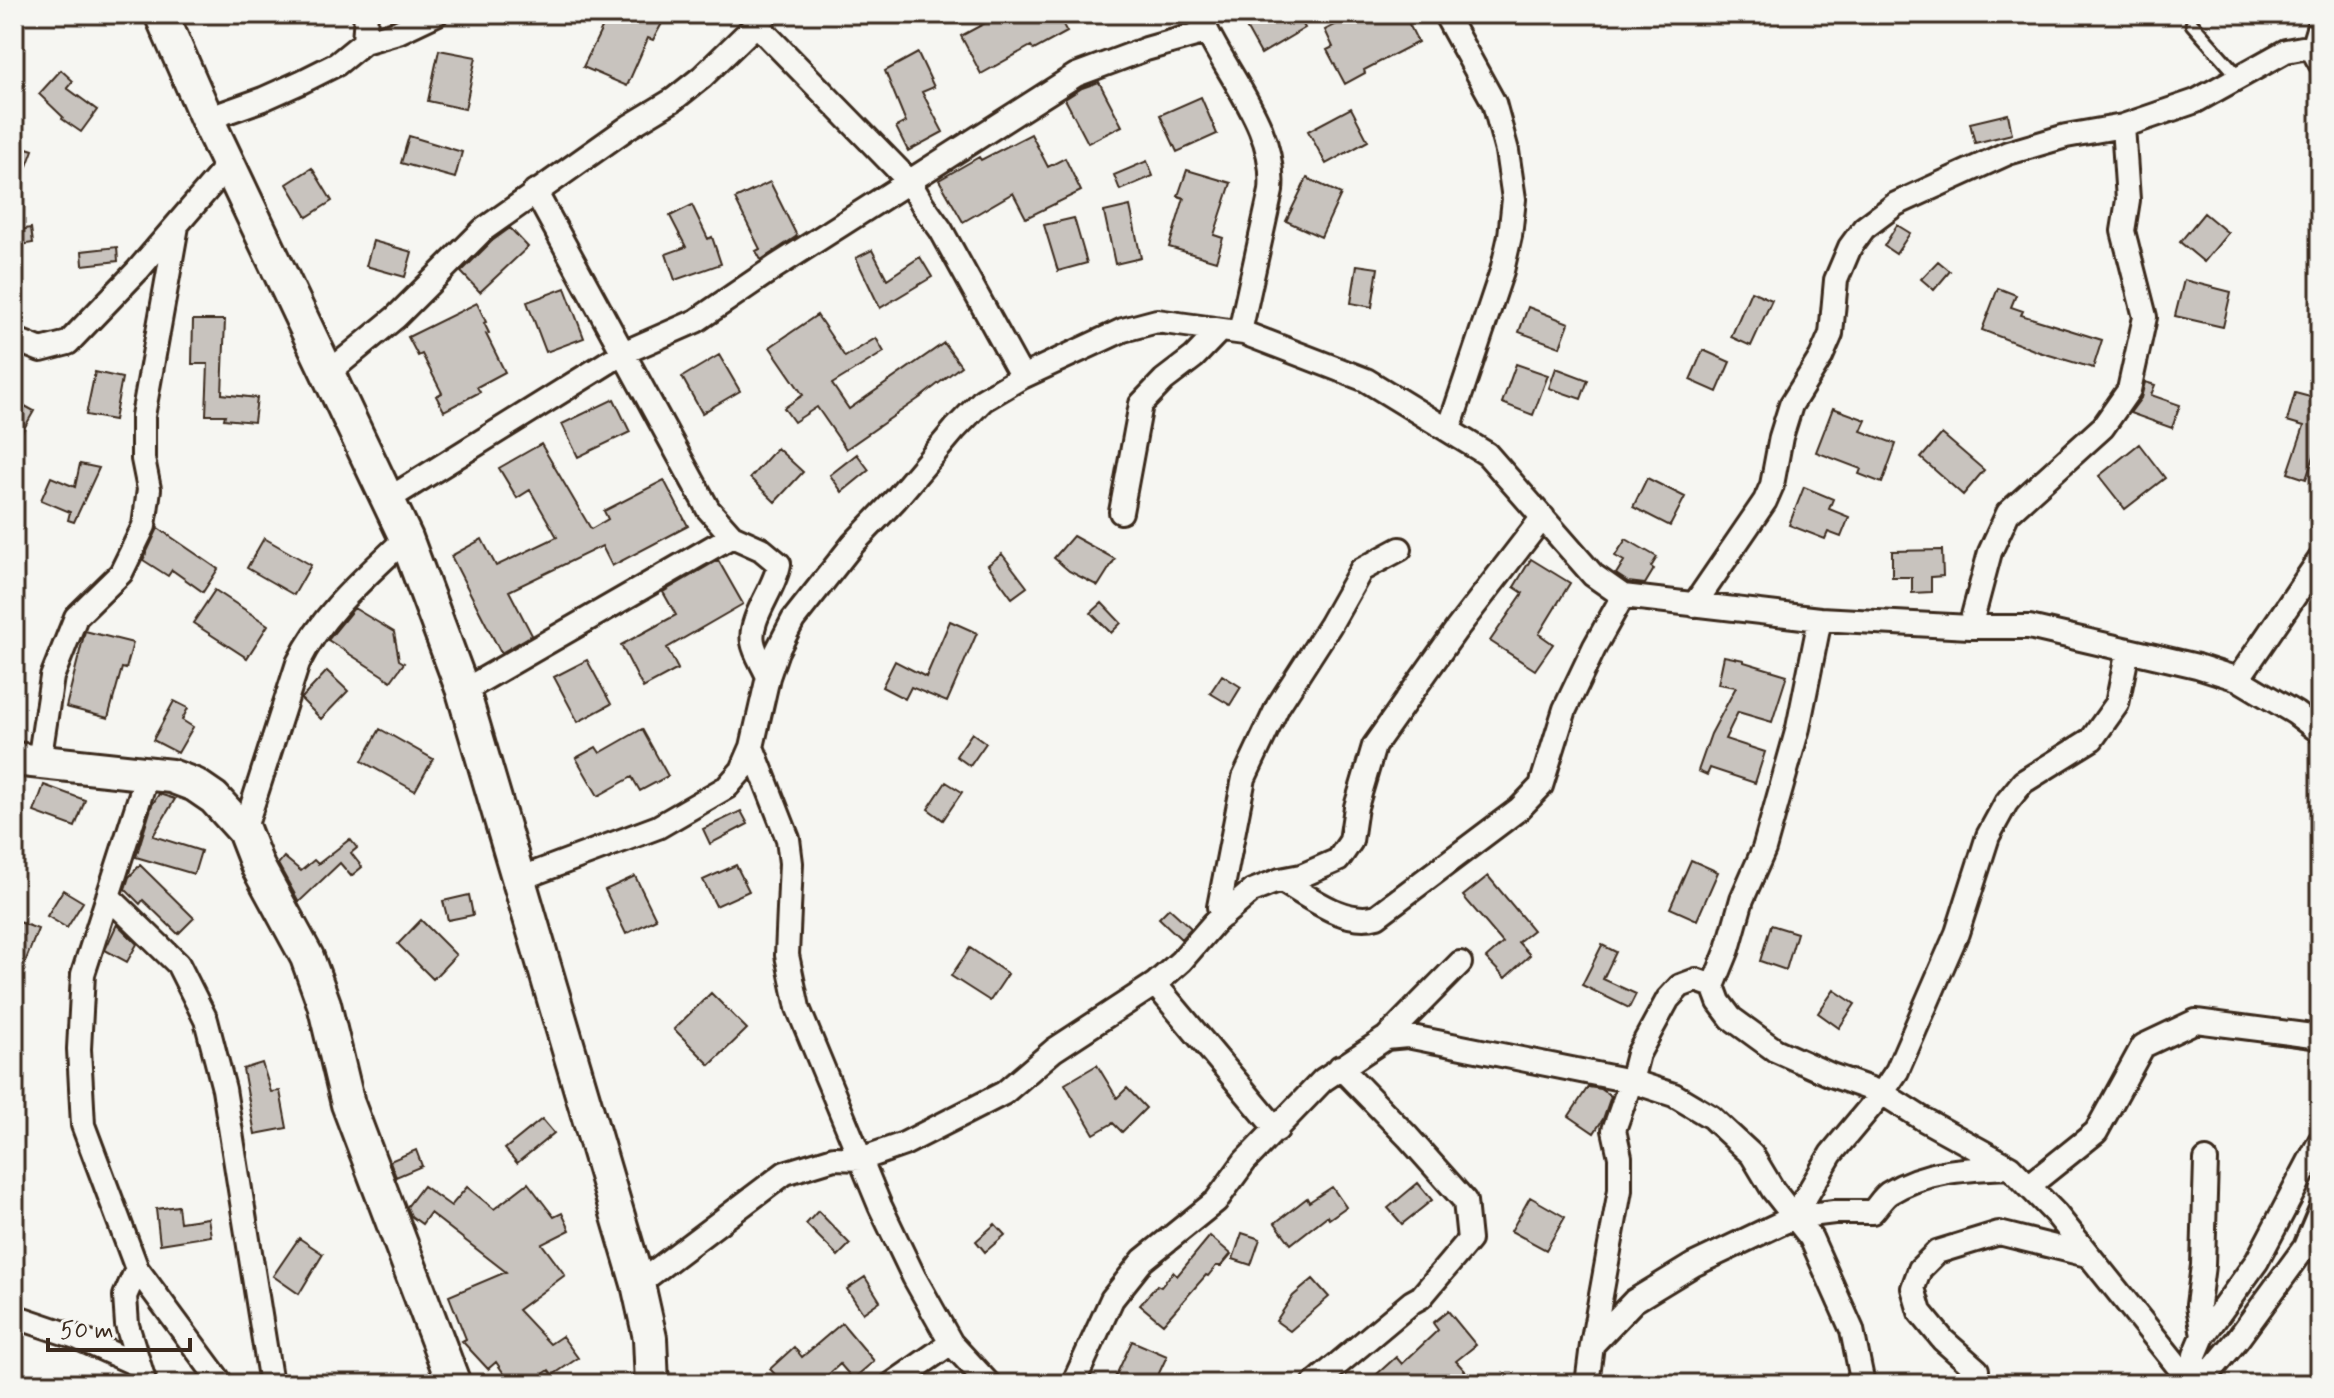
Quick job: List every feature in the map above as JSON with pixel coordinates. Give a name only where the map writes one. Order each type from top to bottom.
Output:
[{"type":"street","points":[[161,14],[207,119],[406,538],[463,691],[638,1284],[650,1338],[652,1384]]},
{"type":"street","points":[[364,42],[366,14]]},
{"type":"street","points":[[207,119],[263,99],[337,64],[364,42],[398,32],[436,14]]},
{"type":"street","points":[[1445,14],[1494,103],[1507,151],[1514,199],[1502,271],[1449,429]]},
{"type":"street","points":[[327,374],[396,317],[483,230],[630,126],[673,100],[702,77],[762,19],[909,181],[941,230],[1022,377]]},
{"type":"street","points":[[1694,605],[1765,501],[1772,485],[1791,405],[1821,357],[1831,334],[1836,280],[1850,247],[1864,228],[1896,204],[2008,153],[2066,136],[2123,126],[2196,101],[2286,51],[2302,48],[2316,56],[2320,22]]},
{"type":"street","points":[[387,500],[623,353],[696,321],[1076,75],[1146,49],[1203,23],[1266,140],[1273,170],[1271,191],[1230,331],[1164,380],[1141,404],[1121,512]]},
{"type":"street","points":[[1970,627],[1990,552],[2008,513],[2103,427],[2129,390],[2145,317],[2123,231],[2128,200],[2123,126]]},
{"type":"street","points":[[14,343],[19,341],[41,350],[68,343],[177,226],[230,163]]},
{"type":"street","points":[[535,191],[708,509],[732,536],[761,549],[779,564],[754,625],[753,641],[768,677]]},
{"type":"street","points":[[177,226],[143,416],[143,459],[149,489],[144,526],[121,573],[76,617],[52,677],[26,761],[171,776],[195,785],[214,798],[244,831],[258,867],[307,957],[324,1004],[348,1104],[454,1384]]},
{"type":"street","points":[[519,879],[658,827],[727,787],[742,770],[752,747],[768,677],[793,620],[853,544],[983,400],[1022,377],[1123,330],[1157,321],[1230,331],[1366,380],[1487,454],[1593,575],[1623,596],[1820,619],[2029,627],[2197,666],[2238,679],[2320,732]]},
{"type":"street","points":[[638,1284],[785,1173],[834,1158],[861,1159],[904,1144],[1004,1093],[1054,1050],[1155,984],[1252,891],[1301,876],[1338,860],[1351,841],[1356,807],[1374,746],[1456,630],[1543,517]]},
{"type":"street","points":[[463,691],[732,536]]},
{"type":"street","points":[[244,831],[298,663],[310,638],[329,614],[406,538]]},
{"type":"street","points":[[1223,916],[1219,907],[1244,778],[1278,706],[1361,570],[1400,549]]},
{"type":"street","points":[[2238,679],[2320,559]]},
{"type":"street","points":[[1280,880],[1331,909],[1354,918],[1377,916],[1519,809],[1541,786],[1565,709],[1623,596]]},
{"type":"street","points":[[1820,619],[1798,728],[1764,849],[1742,899],[1728,949],[1713,986],[1719,1002],[1731,1018],[1775,1050],[1882,1093],[2010,1167],[2030,1185],[2196,1384]]},
{"type":"street","points":[[1794,1217],[1831,1154],[1897,1071],[1957,933],[1988,836],[2006,803],[2023,782],[2092,739],[2117,704],[2128,650]]},
{"type":"street","points":[[752,747],[788,839],[791,863],[787,955],[793,990],[900,1249],[951,1343],[989,1384]]},
{"type":"street","points":[[148,772],[83,974],[79,1049],[83,1125],[137,1269],[222,1384]]},
{"type":"street","points":[[108,896],[178,964],[206,1020],[224,1089],[271,1384]]},
{"type":"street","points":[[1073,1384],[1112,1299],[1143,1260],[1216,1201],[1245,1161],[1323,1080],[1386,1038],[1460,963]]},
{"type":"street","points":[[1587,1384],[1620,1190],[1620,1157],[1614,1130],[1638,1054],[1668,999],[1680,986],[1696,980],[1713,986]]},
{"type":"street","points":[[1155,984],[1277,1130]]},
{"type":"street","points":[[2030,1185],[2096,1132],[2143,1046],[2196,1021],[2320,1037]]},
{"type":"street","points":[[1386,1038],[1407,1036],[1433,1040],[1631,1081],[1674,1095],[1711,1117],[1752,1155],[1773,1190],[1811,1238],[1852,1330],[1863,1384]]},
{"type":"street","points":[[1314,1384],[1421,1297],[1469,1240],[1465,1201],[1340,1067]]},
{"type":"street","points":[[2196,1384],[2195,1355],[2203,1336],[2257,1261],[2320,1141]]},
{"type":"street","points":[[2203,1336],[2198,1305],[2203,1265],[2206,1160]]},
{"type":"street","points":[[1592,1345],[1634,1301],[1693,1265],[1794,1217],[1834,1212],[1872,1212],[1891,1191],[1922,1177],[1955,1170],[2010,1167]]},
{"type":"street","points":[[2196,1384],[2237,1340],[2305,1247],[2320,1211]]},
{"type":"street","points":[[1977,1370],[1943,1340],[1920,1312],[1913,1288],[1920,1269],[1937,1252],[1999,1233],[2087,1255]]},
{"type":"street","points":[[137,1269],[125,1296],[127,1325],[141,1374]]},
{"type":"street","points":[[14,1316],[76,1337],[141,1374]]},
{"type":"street","points":[[892,1384],[951,1343]]},
{"type":"lane","points":[[2192,24],[2239,77]]},
{"type":"building","points":[[609,14],[667,14],[653,40],[648,38],[627,86],[583,67]]},
{"type":"building","points":[[1002,14],[1057,14],[1067,32],[1034,50],[1031,46],[981,74],[961,36]]},
{"type":"building","points":[[1257,14],[1296,14],[1305,28],[1261,54],[1243,22]]},
{"type":"building","points":[[1356,14],[1404,14],[1418,42],[1364,70],[1365,73],[1345,84],[1327,50],[1333,47],[1325,30]]},
{"type":"building","points":[[439,50],[476,57],[465,109],[428,101]]},
{"type":"building","points":[[918,53],[934,87],[922,92],[943,132],[908,151],[896,127],[906,122],[885,71]]},
{"type":"building","points":[[61,70],[73,81],[67,88],[97,110],[81,132],[62,119],[39,94]]},
{"type":"building","points":[[1099,82],[1122,126],[1088,143],[1065,99]]},
{"type":"building","points":[[1201,97],[1217,134],[1177,152],[1160,115]]},
{"type":"building","points":[[1351,108],[1368,141],[1326,164],[1308,131]]},
{"type":"building","points":[[2008,114],[2012,134],[1975,143],[1970,123]]},
{"type":"building","points":[[1031,134],[1048,167],[1065,158],[1081,191],[1026,218],[1013,193],[963,222],[939,180],[979,157],[981,160]]},
{"type":"building","points":[[409,136],[462,152],[455,178],[401,163]]},
{"type":"building","points":[[14,144],[33,150],[27,166],[14,162]]},
{"type":"building","points":[[1147,161],[1153,176],[1120,190],[1114,175]]},
{"type":"building","points":[[312,168],[332,201],[307,217],[287,184]]},
{"type":"building","points":[[1187,170],[1231,183],[1214,235],[1223,238],[1216,261],[1169,247],[1184,198],[1178,196]]},
{"type":"building","points":[[1307,178],[1341,194],[1321,237],[1286,221]]},
{"type":"building","points":[[770,182],[797,236],[761,260],[756,251],[760,249],[735,199]]},
{"type":"building","points":[[692,205],[708,239],[712,237],[721,264],[675,280],[666,254],[686,247],[670,216]]},
{"type":"building","points":[[1130,206],[1141,258],[1115,264],[1104,212]]},
{"type":"building","points":[[2204,213],[2228,233],[2204,262],[2180,242]]},
{"type":"building","points":[[1074,218],[1087,263],[1058,271],[1044,225]]},
{"type":"building","points":[[1897,225],[1910,233],[1896,254],[1884,246]]},
{"type":"building","points":[[31,228],[33,243],[14,246],[14,231]]},
{"type":"building","points":[[510,228],[528,247],[480,292],[461,272]]},
{"type":"building","points":[[373,241],[412,252],[405,277],[366,266]]},
{"type":"building","points":[[117,247],[118,261],[83,265],[82,251]]},
{"type":"building","points":[[872,250],[887,279],[920,257],[932,277],[880,308],[856,258]]},
{"type":"building","points":[[1938,261],[1950,271],[1934,290],[1921,279]]},
{"type":"building","points":[[1357,265],[1378,268],[1372,307],[1351,303]]},
{"type":"building","points":[[2184,280],[2231,292],[2223,327],[2175,316]]},
{"type":"building","points":[[565,288],[584,338],[546,352],[527,302]]},
{"type":"building","points":[[1998,288],[2016,295],[2011,307],[2023,311],[2021,315],[2102,340],[2093,368],[1982,330]]},
{"type":"building","points":[[1751,291],[1772,300],[1751,346],[1731,337]]},
{"type":"building","points":[[477,303],[486,322],[489,333],[486,334],[505,372],[477,387],[480,392],[444,411],[436,396],[442,393],[422,354],[418,356],[408,337]]},
{"type":"building","points":[[1528,307],[1569,323],[1560,347],[1519,332]]},
{"type":"building","points":[[817,315],[845,357],[876,338],[884,352],[832,384],[849,409],[944,343],[961,366],[846,449],[817,407],[794,422],[784,408],[803,395],[770,347]]},
{"type":"building","points":[[193,320],[225,320],[222,394],[257,398],[254,422],[224,419],[225,415],[206,415],[208,364],[192,364]]},
{"type":"building","points":[[1703,350],[1730,362],[1717,392],[1690,380]]},
{"type":"building","points":[[719,355],[740,391],[702,413],[682,377]]},
{"type":"building","points":[[1516,364],[1548,375],[1533,415],[1502,403]]},
{"type":"building","points":[[1556,368],[1588,380],[1581,399],[1549,388]]},
{"type":"building","points":[[95,372],[122,378],[114,420],[86,415]]},
{"type":"building","points":[[2145,382],[2155,385],[2151,395],[2180,405],[2172,428],[2130,413],[2141,398]]},
{"type":"building","points":[[2318,388],[2320,439],[2306,479],[2288,473],[2304,426],[2287,421],[2295,393],[2314,398]]},
{"type":"building","points":[[614,399],[630,432],[578,457],[562,424]]},
{"type":"building","points":[[14,400],[34,411],[14,446]]},
{"type":"building","points":[[1833,408],[1866,420],[1861,431],[1896,444],[1882,483],[1859,474],[1861,469],[1816,452]]},
{"type":"building","points":[[1942,434],[1984,470],[1963,495],[1921,458]]},
{"type":"building","points":[[541,444],[591,529],[608,519],[604,511],[664,480],[688,526],[612,566],[602,546],[509,591],[532,635],[501,653],[451,556],[482,539],[496,566],[557,537],[530,490],[517,498],[499,468]]},
{"type":"building","points":[[2139,444],[2165,478],[2125,509],[2099,476]]},
{"type":"building","points":[[777,448],[803,472],[775,502],[750,478]]},
{"type":"building","points":[[857,454],[869,470],[842,492],[830,475]]},
{"type":"building","points":[[80,464],[99,468],[74,522],[68,520],[70,512],[41,500],[51,477],[75,487]]},
{"type":"building","points":[[1647,478],[1685,497],[1670,526],[1633,507]]},
{"type":"building","points":[[1804,487],[1833,499],[1829,509],[1849,517],[1841,537],[1828,532],[1825,539],[1789,525]]},
{"type":"building","points":[[158,528],[218,569],[203,592],[172,570],[168,576],[143,560]]},
{"type":"building","points":[[1073,536],[1115,559],[1098,586],[1069,571],[1054,558]]},
{"type":"building","points":[[264,538],[311,565],[294,595],[247,568]]},
{"type":"building","points":[[1626,539],[1657,557],[1645,584],[1628,582],[1616,574],[1624,561],[1615,556]]},
{"type":"building","points":[[1942,550],[1943,576],[1931,577],[1931,592],[1912,593],[1912,577],[1892,577],[1892,551]]},
{"type":"building","points":[[1002,554],[1027,587],[1012,598],[988,565]]},
{"type":"building","points":[[1531,559],[1570,583],[1539,634],[1553,644],[1535,670],[1490,641],[1523,593],[1514,587]]},
{"type":"building","points":[[718,560],[743,604],[667,648],[678,669],[643,688],[621,645],[676,615],[663,592]]},
{"type":"building","points":[[215,590],[268,625],[247,658],[193,623]]},
{"type":"building","points":[[1102,603],[1121,623],[1111,633],[1091,613]]},
{"type":"building","points":[[354,608],[394,632],[399,660],[404,663],[391,681],[328,640]]},
{"type":"building","points":[[950,621],[977,633],[947,702],[911,687],[905,699],[882,687],[895,661],[926,677]]},
{"type":"building","points":[[85,631],[133,643],[126,669],[122,668],[108,718],[66,707]]},
{"type":"building","points":[[1724,656],[1787,675],[1772,722],[1738,712],[1725,739],[1765,752],[1755,783],[1710,768],[1707,775],[1698,771],[1711,734],[1736,687],[1718,684]]},
{"type":"building","points":[[587,660],[611,704],[578,722],[554,677]]},
{"type":"building","points":[[327,671],[348,691],[321,719],[301,699]]},
{"type":"building","points":[[1222,675],[1241,687],[1230,705],[1210,693]]},
{"type":"building","points":[[174,701],[188,708],[182,720],[193,727],[178,753],[153,740]]},
{"type":"building","points":[[380,729],[433,759],[415,791],[362,761]]},
{"type":"building","points":[[642,729],[668,776],[640,791],[632,777],[598,796],[576,758],[596,747],[600,753]]},
{"type":"building","points":[[972,733],[986,743],[970,766],[956,756]]},
{"type":"building","points":[[946,782],[962,792],[943,820],[928,809]]},
{"type":"building","points":[[44,785],[85,800],[75,827],[34,812]]},
{"type":"building","points":[[159,794],[175,799],[153,836],[201,851],[194,874],[136,857],[152,805]]},
{"type":"building","points":[[741,811],[748,824],[710,844],[703,829]]},
{"type":"building","points":[[350,839],[357,848],[351,853],[362,867],[351,876],[340,863],[299,902],[278,864],[284,857],[301,871],[314,860],[318,864]]},
{"type":"building","points":[[1691,860],[1718,872],[1697,920],[1670,908]]},
{"type":"building","points":[[140,865],[194,918],[178,934],[143,900],[140,904],[125,889],[129,877]]},
{"type":"building","points":[[736,865],[749,891],[716,906],[703,880]]},
{"type":"building","points":[[635,876],[656,919],[626,934],[605,890]]},
{"type":"building","points":[[1488,876],[1533,930],[1518,942],[1530,955],[1505,978],[1486,958],[1503,943],[1463,896]]},
{"type":"building","points":[[63,890],[83,902],[67,928],[47,916]]},
{"type":"building","points":[[469,895],[473,915],[448,920],[443,901]]},
{"type":"building","points":[[1169,908],[1191,928],[1181,939],[1159,918]]},
{"type":"building","points":[[14,920],[38,929],[15,988],[14,988]]},
{"type":"building","points":[[421,920],[456,955],[433,979],[398,944]]},
{"type":"building","points":[[117,924],[137,944],[127,962],[105,950]]},
{"type":"building","points":[[1771,925],[1797,933],[1786,970],[1760,961]]},
{"type":"building","points":[[1602,945],[1616,952],[1603,979],[1636,994],[1629,1008],[1582,985]]},
{"type":"building","points":[[970,948],[1008,974],[990,1001],[951,976]]},
{"type":"building","points":[[1834,990],[1855,1004],[1839,1028],[1818,1013]]},
{"type":"building","points":[[711,993],[747,1029],[710,1065],[674,1029]]},
{"type":"building","points":[[262,1063],[271,1092],[280,1091],[287,1128],[255,1134],[243,1069]]},
{"type":"building","points":[[1097,1065],[1117,1098],[1127,1088],[1146,1108],[1122,1132],[1113,1123],[1094,1134],[1065,1084]]},
{"type":"building","points":[[1588,1087],[1601,1089],[1611,1096],[1594,1133],[1569,1116]]},
{"type":"building","points":[[542,1119],[554,1133],[517,1163],[505,1149]]},
{"type":"building","points":[[416,1150],[422,1166],[396,1177],[390,1161]]},
{"type":"building","points":[[528,1183],[554,1217],[562,1213],[570,1230],[542,1244],[565,1275],[518,1310],[550,1344],[562,1336],[578,1358],[553,1375],[549,1370],[529,1384],[511,1384],[496,1362],[488,1369],[462,1341],[466,1339],[449,1296],[506,1272],[430,1213],[422,1224],[411,1216],[407,1207],[423,1186],[451,1206],[467,1187],[494,1209]]},
{"type":"building","points":[[1418,1183],[1432,1200],[1402,1224],[1388,1208]]},
{"type":"building","points":[[1332,1187],[1346,1207],[1329,1219],[1327,1216],[1291,1244],[1275,1223],[1307,1198],[1309,1202]]},
{"type":"building","points":[[1530,1197],[1565,1217],[1546,1250],[1511,1231]]},
{"type":"building","points":[[178,1206],[180,1222],[208,1218],[211,1236],[160,1244],[156,1209]]},
{"type":"building","points":[[818,1211],[850,1244],[838,1256],[806,1224]]},
{"type":"building","points":[[995,1224],[1005,1235],[985,1252],[976,1241]]},
{"type":"building","points":[[1242,1233],[1260,1239],[1251,1265],[1233,1259]]},
{"type":"building","points":[[1210,1236],[1231,1254],[1221,1266],[1216,1266],[1206,1275],[1163,1324],[1140,1305],[1173,1272],[1177,1276]]},
{"type":"building","points":[[299,1238],[323,1254],[299,1294],[273,1276]]},
{"type":"building","points":[[865,1277],[880,1301],[863,1313],[847,1289]]},
{"type":"building","points":[[1313,1279],[1329,1297],[1290,1331],[1276,1321],[1293,1296]]},
{"type":"building","points":[[1448,1311],[1476,1345],[1456,1361],[1477,1384],[1366,1384],[1396,1357],[1402,1364],[1438,1330],[1433,1323]]},
{"type":"building","points":[[842,1323],[874,1361],[853,1379],[840,1364],[818,1384],[784,1384],[770,1369],[794,1347],[802,1357]]},
{"type":"building","points":[[1132,1341],[1167,1356],[1154,1384],[1112,1384]]}]
